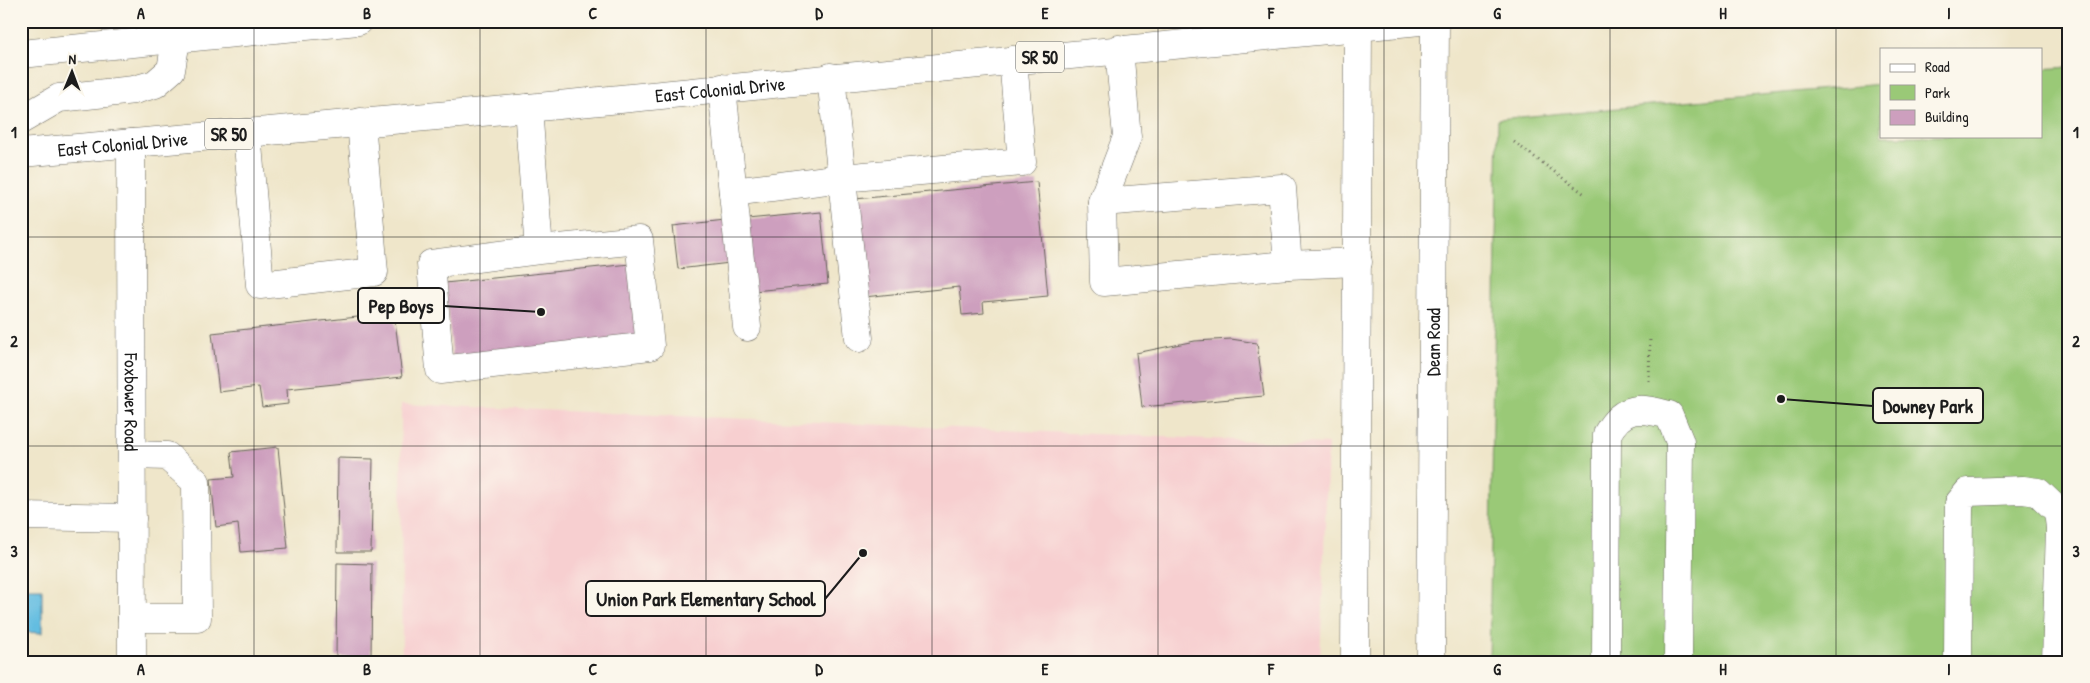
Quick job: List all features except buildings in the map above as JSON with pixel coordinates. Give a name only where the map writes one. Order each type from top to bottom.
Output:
[{"type":"main road","points":[[21,54],[176,31],[358,21]]},
{"type":"main road","name":"East Colonial Drive","points":[[21,153],[528,108],[1120,50],[1358,24],[1420,21]]},
{"type":"main road","name":"Dean Road","points":[[1432,662],[1435,21]]},
{"type":"main road","points":[[1355,662],[1358,24]]},
{"type":"main road","points":[[21,120],[59,98],[134,90],[155,84],[171,70],[176,31]]},
{"type":"main road","points":[[1120,50],[1127,137],[1102,202],[1104,282],[1288,265],[1358,262]]},
{"type":"main road","points":[[732,192],[842,178],[1022,162],[1013,60]]},
{"type":"main road","points":[[831,77],[859,338]]},
{"type":"main road","points":[[722,88],[747,327]]},
{"type":"main road","points":[[528,108],[539,250]]},
{"type":"main road","points":[[247,133],[260,285],[374,272],[361,122]]},
{"type":"main road","name":"Foxbower Road","points":[[131,143],[132,662]]},
{"type":"main road","points":[[1102,202],[1282,188],[1288,265]]},
{"type":"main road","points":[[639,240],[650,346],[440,370],[431,264],[539,250],[639,240]]},
{"type":"main road","points":[[1606,662],[1607,434],[1614,422],[1629,410],[1648,410],[1669,415],[1680,442],[1678,662]]},
{"type":"main road","points":[[132,456],[167,456],[196,482],[197,609],[197,618],[132,618]]},
{"type":"main road","points":[[1958,662],[1959,503],[1968,492],[2023,490],[2038,492],[2058,511],[2060,528],[2056,662]]},
{"type":"main road","points":[[21,516],[132,518]]},
{"type":"path","points":[[1514,142],[1586,195]]},
{"type":"path","points":[[1648,410],[1650,336]]},
{"type":"shaded area","points":[[401,404],[1328,444],[1320,662],[402,662]]},
{"type":"green space","points":[[2069,67],[2069,662],[1489,662],[1498,119],[1880,84],[1880,138],[2042,138],[2042,69]]},
{"type":"water","points":[[21,589],[42,589],[42,633],[21,632]]},
{"type":"place","name":"Pep Boys","points":[[541,312]]},
{"type":"place","name":"Downey Park","points":[[1781,399]]},
{"type":"place","name":"Union Park Elementary School","points":[[863,553]]}]
